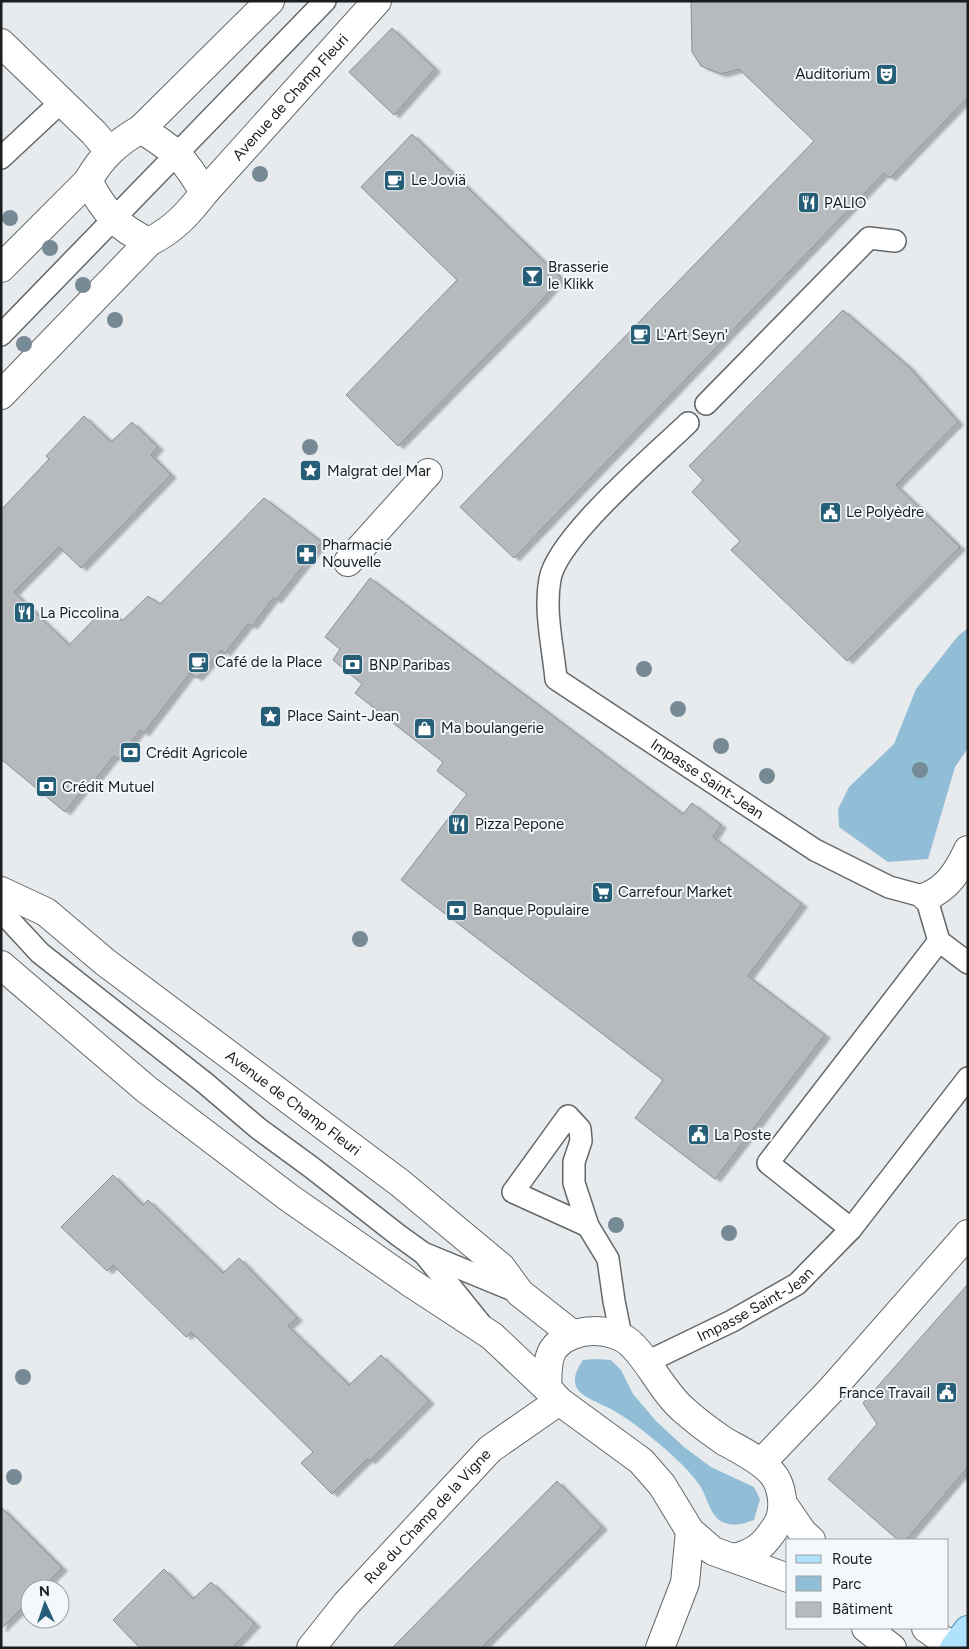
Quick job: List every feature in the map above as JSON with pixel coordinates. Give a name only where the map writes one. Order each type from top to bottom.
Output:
[{"type":"main road","points":[[954,1648],[968,1630]]},
{"type":"street","points":[[1,268],[88,181],[96,165],[109,152],[124,138],[141,129],[270,1]]},
{"type":"street","name":"Avenue de Champ Fleuri","points":[[1,395],[149,242],[168,232],[191,210],[204,193],[377,1]]},
{"type":"street","points":[[1,43],[94,133],[109,152]]},
{"type":"street","points":[[141,129],[178,154],[190,168],[204,193]]},
{"type":"street","points":[[88,181],[99,201],[113,219],[129,233],[149,242]]},
{"type":"street","points":[[348,562],[428,473]]},
{"type":"street","points":[[926,896],[938,892],[958,872],[968,850]]},
{"type":"street","name":"Avenue de Champ Fleuri","points":[[1,891],[46,912],[105,962],[400,1183],[501,1267],[520,1293],[572,1334]]},
{"type":"street","points":[[1,965],[146,1088],[282,1193],[411,1283],[492,1336],[553,1394],[640,1461],[662,1486],[690,1530],[713,1550],[786,1577]]},
{"type":"street","points":[[761,1463],[831,1390],[968,1234]]},
{"type":"street","points":[[553,1394],[549,1360],[554,1348],[572,1334],[597,1332],[621,1336],[634,1346],[645,1363],[683,1410],[722,1439],[761,1463],[772,1473],[778,1483],[783,1504],[803,1534],[810,1539]]},
{"type":"street","name":"Rue du Champ de la Vigne","points":[[311,1648],[346,1604],[490,1449],[553,1394]]},
{"type":"street","points":[[734,1558],[750,1554],[766,1543],[779,1522],[783,1504]]},
{"type":"street","points":[[660,1648],[685,1584],[690,1530]]},
{"type":"street","points":[[867,1629],[892,1648]]},
{"type":"street","points":[[927,1629],[954,1648]]},
{"type":"lane","points":[[1,335],[325,1]]},
{"type":"lane","points":[[1,158],[62,101]]},
{"type":"lane","points":[[706,404],[869,238],[895,241]]},
{"type":"lane","name":"Impasse Saint-Jean","points":[[688,423],[587,522],[563,550],[550,578],[548,603],[556,679],[815,850],[890,888],[926,896]]},
{"type":"lane","points":[[926,896],[939,941],[968,962]]},
{"type":"lane","points":[[1,911],[10,927],[40,953],[205,1083],[259,1129],[423,1253],[492,1336]]},
{"type":"lane","points":[[852,1229],[768,1163],[939,941]]},
{"type":"lane","name":"Impasse Saint-Jean","points":[[645,1363],[732,1321],[797,1284],[852,1229],[968,1078]]},
{"type":"lane","points":[[588,1226],[513,1192],[568,1116],[580,1129],[581,1141],[574,1162],[574,1183],[588,1226],[608,1258],[621,1336]]},
{"type":"lane","points":[[423,1253],[520,1293]]},
{"type":"green space","points":[[968,628],[968,748],[955,767],[928,859],[888,862],[839,827],[838,809],[849,787],[894,744],[916,689],[958,636]]},
{"type":"green space","points":[[583,1360],[611,1360],[621,1370],[633,1394],[656,1421],[684,1447],[711,1467],[754,1487],[760,1499],[754,1520],[737,1525],[720,1520],[713,1512],[700,1486],[689,1471],[675,1458],[629,1420],[580,1392],[576,1386],[575,1379],[577,1371]]},
{"type":"building","points":[[691,1],[968,1],[968,97],[890,178],[884,173],[514,558],[460,507],[814,141],[739,69],[721,74],[701,66],[692,52]]},
{"type":"building","points":[[392,28],[435,69],[394,115],[349,72]]},
{"type":"building","points":[[412,134],[561,278],[542,300],[398,446],[346,395],[457,280],[361,187]]},
{"type":"building","points":[[843,310],[908,366],[958,422],[896,485],[960,547],[847,661],[731,550],[740,541],[692,492],[703,480],[689,466]]},
{"type":"building","points":[[84,416],[111,442],[132,422],[158,447],[151,455],[171,475],[81,568],[59,547],[14,592],[69,645],[105,608],[122,621],[148,596],[160,604],[264,498],[322,542],[276,600],[273,598],[252,626],[248,624],[225,653],[221,650],[197,678],[190,673],[144,733],[140,730],[118,759],[114,756],[90,786],[87,784],[65,812],[1,759],[1,510],[49,459],[46,456]]},
{"type":"building","name":"Carrefour Market","points":[[370,578],[683,814],[692,803],[721,825],[713,837],[802,904],[748,976],[825,1035],[715,1179],[635,1118],[663,1080],[401,880],[467,794],[437,771],[443,762],[355,693],[362,684],[333,660],[340,649],[325,637]]},
{"type":"building","points":[[113,1175],[143,1205],[148,1200],[223,1273],[239,1258],[297,1318],[288,1326],[349,1385],[381,1355],[429,1401],[370,1461],[367,1459],[332,1494],[301,1463],[313,1452],[191,1332],[186,1337],[113,1265],[107,1271],[61,1227]]},
{"type":"building","points":[[968,1284],[968,1467],[907,1539],[897,1539],[828,1479],[877,1424],[863,1403]]},
{"type":"building","points":[[557,1481],[602,1527],[481,1648],[392,1648]]},
{"type":"building","points":[[1,1507],[62,1568],[51,1579],[20,1579],[20,1610],[1,1629]]},
{"type":"building","points":[[164,1569],[193,1599],[211,1582],[255,1624],[232,1648],[140,1648],[113,1620]]},
{"type":"place","name":"Auditorium","points":[[886,74]]},
{"type":"place","name":"Le Joviä","points":[[395,180]]},
{"type":"place","name":"PALIO","points":[[808,203]]},
{"type":"place","name":"Brasserie le Klikk","points":[[532,276]]},
{"type":"place","name":"L'Art Seyn'","points":[[640,335]]},
{"type":"place","name":"Malgrat del Mar","points":[[311,471]]},
{"type":"place","name":"Le Polyèdre","points":[[830,512]]},
{"type":"place","name":"Pharmacie Nouvelle","points":[[306,554]]},
{"type":"place","name":"La Piccolina","points":[[24,613]]},
{"type":"place","name":"Café de la Place","points":[[199,662]]},
{"type":"place","name":"BNP Paribas","points":[[353,665]]},
{"type":"place","name":"Place Saint-Jean","points":[[271,716]]},
{"type":"place","name":"Ma boulangerie","points":[[425,728]]},
{"type":"place","name":"Crédit Agricole","points":[[130,753]]},
{"type":"place","name":"Crédit Mutuel","points":[[46,787]]},
{"type":"place","name":"Pizza Pepone","points":[[459,824]]},
{"type":"place","name":"Carrefour Market","points":[[602,892]]},
{"type":"place","name":"Banque Populaire","points":[[457,910]]},
{"type":"place","name":"La Poste","points":[[698,1135]]},
{"type":"place","name":"France Travail","points":[[946,1393]]}]
